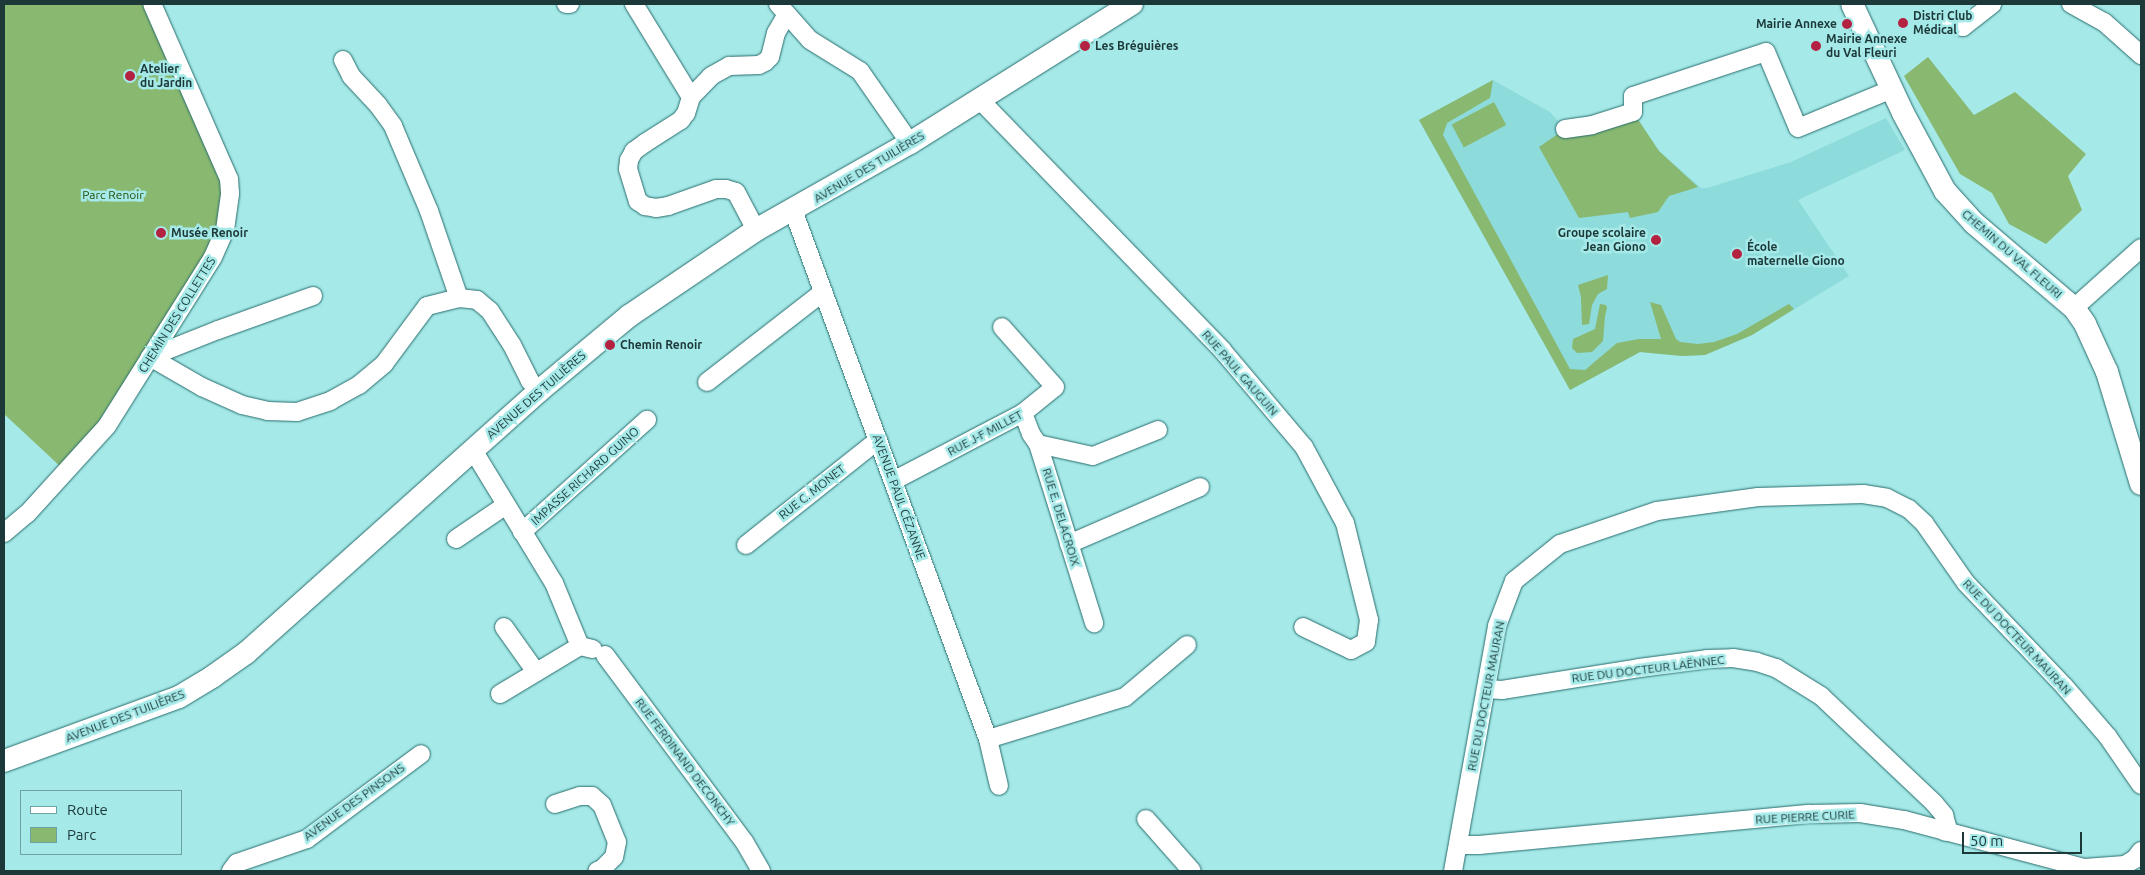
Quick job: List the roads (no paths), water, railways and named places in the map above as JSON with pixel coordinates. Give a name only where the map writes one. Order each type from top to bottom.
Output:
[{"type":"street","name":"CHEMIN DES COLLETTES","points":[[4,533],[28,514],[107,426],[221,243],[230,193],[223,164],[152,4]]},
{"type":"street","points":[[634,4],[691,97]]},
{"type":"street","name":"AVENUE DES TUILIÈRES","points":[[4,761],[179,697],[212,677],[246,653],[539,391],[629,316],[756,230],[910,143],[1132,4]]},
{"type":"street","name":"CHEMIN DU VAL FLEURI","points":[[1852,4],[1936,176],[1956,204],[1974,223],[2074,308],[2095,344],[2107,372],[2141,484]]},
{"type":"street","points":[[1950,22],[1963,27],[1992,4]]},
{"type":"street","points":[[2071,4],[2104,22],[2141,55]]},
{"type":"street","points":[[756,230],[736,192],[726,189],[716,189],[668,206],[656,208],[645,206],[638,200],[628,169],[629,160],[634,151],[681,120],[686,113],[691,97],[711,76],[729,66],[759,65],[765,62],[770,57],[782,10]]},
{"type":"street","points":[[782,10],[810,40],[860,71],[910,143]]},
{"type":"street","points":[[1565,129],[1592,126],[1633,112],[1633,96],[1766,52],[1798,128],[1892,89]]},
{"type":"street","points":[[343,60],[351,76],[378,105],[394,126],[429,211],[459,298]]},
{"type":"street","name":"RUE PAUL GAUGUIN","points":[[980,100],[1222,350],[1304,447],[1345,523],[1370,620],[1366,642],[1351,650],[1303,626]]},
{"type":"street","name":"AVENUE PAUL CÉZANNE","points":[[793,210],[988,739],[999,786]]},
{"type":"street","points":[[2074,308],[2141,248]]},
{"type":"street","points":[[707,382],[823,292]]},
{"type":"street","points":[[150,357],[313,296]]},
{"type":"street","points":[[150,357],[202,387],[242,405],[267,411],[297,412],[330,401],[359,385],[384,364],[426,306],[459,298],[477,300],[490,311],[512,345],[530,380],[539,391]]},
{"type":"street","name":"RUE J-F MILLET","points":[[893,481],[1023,413],[1055,387],[1002,328]]},
{"type":"street","name":"RUE E. DELACROIX","points":[[1023,413],[1031,434],[1038,444],[1094,623]]},
{"type":"street","name":"IMPASSE RICHARD GUINO","points":[[522,532],[647,420]]},
{"type":"street","points":[[1038,444],[1093,456],[1158,430]]},
{"type":"street","name":"RUE C. MONET","points":[[746,545],[878,440]]},
{"type":"street","name":"RUE FERDINAND DECONCHY","points":[[472,450],[554,583],[592,650],[745,843],[761,871]]},
{"type":"street","points":[[1069,544],[1200,487]]},
{"type":"street","name":"RUE DU DOCTEUR MAURAN","points":[[1453,871],[1497,626],[1514,581],[1560,544],[1658,511],[1758,497],[1871,496],[1887,498],[1910,509],[1924,523],[1966,583],[2064,686],[2108,737],[2141,785]]},
{"type":"street","points":[[456,540],[506,505]]},
{"type":"street","points":[[504,627],[536,672]]},
{"type":"street","points":[[988,739],[1125,697],[1188,646]]},
{"type":"street","points":[[500,694],[536,672],[592,650]]},
{"type":"street","name":"RUE DU DOCTEUR LAËNNEC","points":[[1487,689],[1502,690],[1708,659],[1733,658],[1757,662],[1776,668],[1821,696],[1934,803],[1944,815],[1948,826],[1945,832]]},
{"type":"street","name":"AVENUE DES PINSONS","points":[[231,871],[237,863],[307,839],[421,754]]},
{"type":"street","points":[[554,804],[580,796],[592,796],[602,805],[617,842],[614,857],[602,869],[597,871]]},
{"type":"street","name":"RUE PIERRE CURIE","points":[[1458,845],[1479,845],[1838,813],[1860,813],[1904,820],[2084,868],[2125,865],[2135,859],[2141,851]]},
{"type":"street","points":[[1146,819],[1192,871]]},
{"type":"place","name":"Distri Club Médical","points":[[1903,23]]},
{"type":"place","name":"Mairie Annexe","points":[[1847,24]]},
{"type":"place","name":"Les Bréguières","points":[[1085,46]]},
{"type":"place","name":"Mairie Annexe du Val Fleuri","points":[[1816,46]]},
{"type":"place","name":"Atelier du Jardin","points":[[130,76]]},
{"type":"place","name":"Musée Renoir","points":[[161,233]]},
{"type":"place","name":"Groupe scolaire Jean Giono","points":[[1656,240]]},
{"type":"place","name":"École maternelle Giono","points":[[1737,254]]},
{"type":"place","name":"Chemin Renoir","points":[[610,345]]},
{"type":"park label","name":"Parc Renoir","points":[[113,195]]}]
